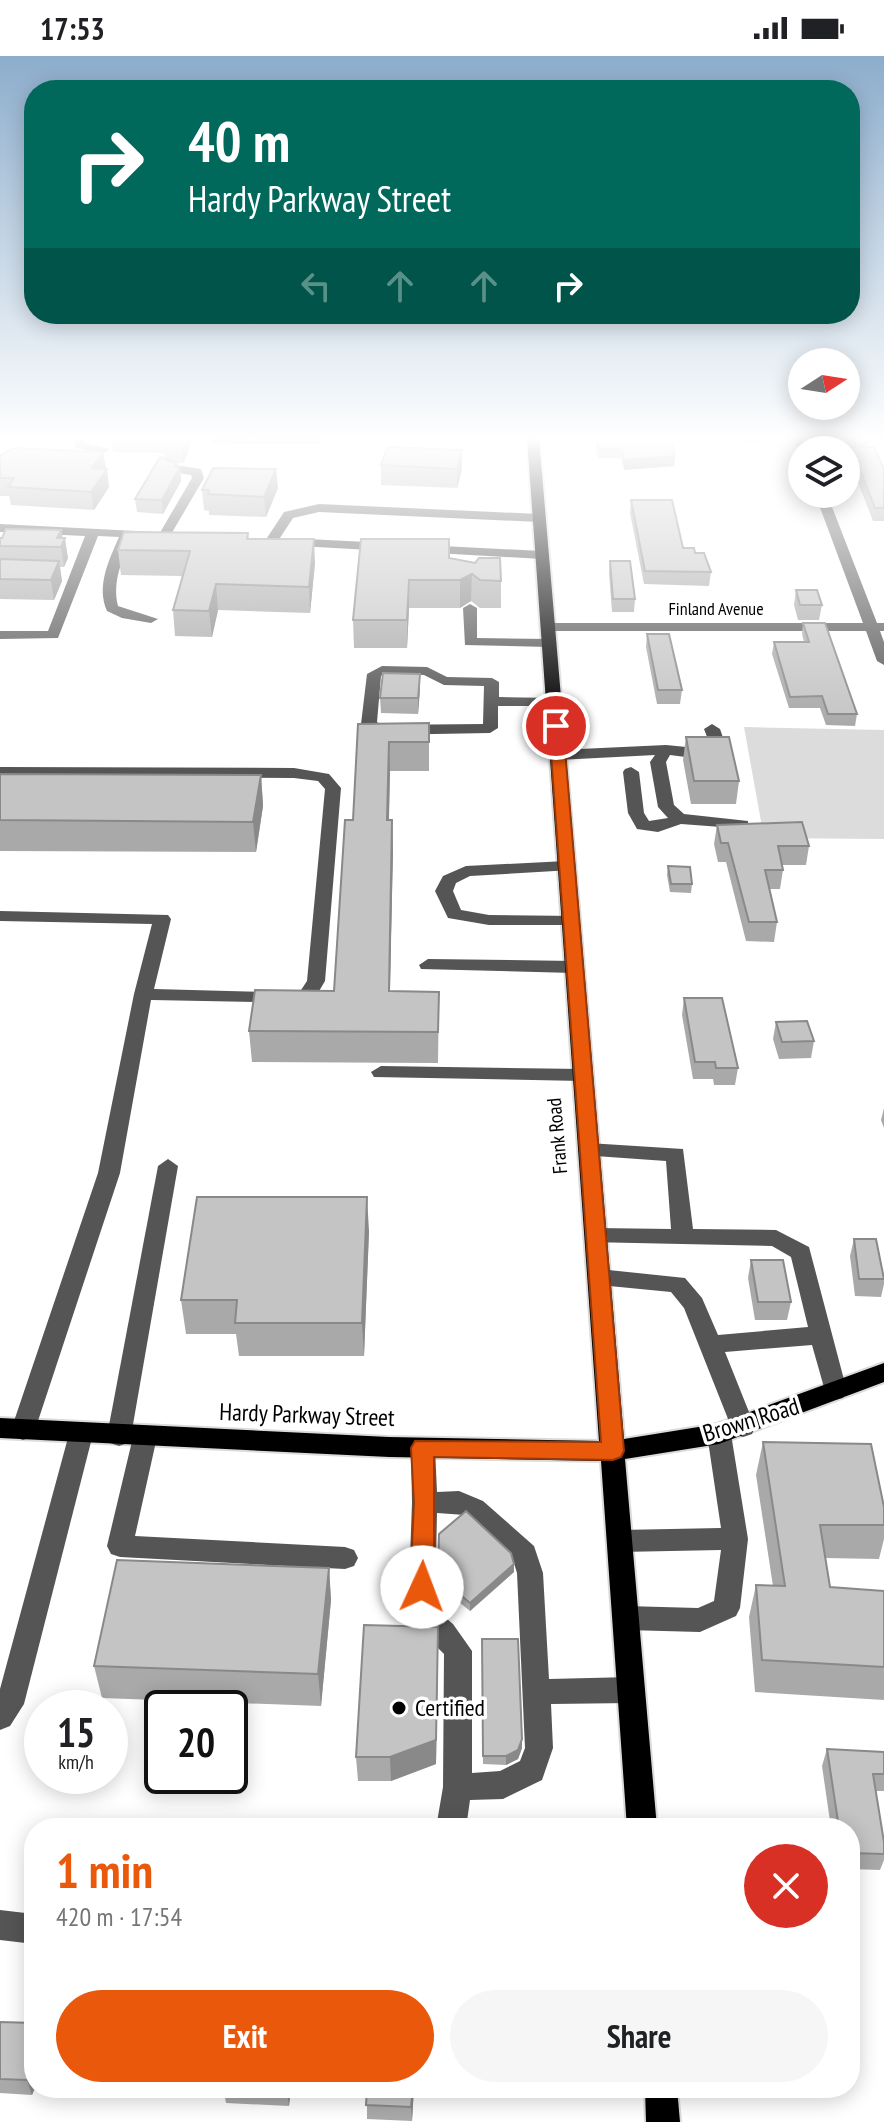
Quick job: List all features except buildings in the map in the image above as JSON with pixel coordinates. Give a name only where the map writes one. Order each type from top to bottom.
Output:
[{"type":"main road","name":"Frank Road","points":[[540,534],[641,1818]]},
{"type":"main road","name":"Brown Road","points":[[613,1451],[731,1430],[884,1372]]},
{"type":"main road","name":"Hardy Parkway Street","points":[[12,1429],[423,1448],[613,1451]]},
{"type":"main road","points":[[662,2098],[663,2122]]},
{"type":"street","points":[[0,635],[53,635],[68,573],[92,534]]},
{"type":"street","points":[[127,534],[116,559],[109,599],[112,608],[151,619]]},
{"type":"street","points":[[135,534],[179,537]]},
{"type":"street","points":[[271,541],[275,534]]},
{"type":"street","points":[[838,534],[878,627],[884,661]]},
{"type":"street","points":[[256,541],[396,551],[542,555]]},
{"type":"street","points":[[422,562],[464,564],[468,551]]},
{"type":"street","name":"Finland Avenue","points":[[470,608],[470,642],[550,635],[878,627]]},
{"type":"street","points":[[382,670],[427,671],[444,681],[492,682],[491,701],[490,728],[378,730],[369,724],[374,674],[382,670]]},
{"type":"street","points":[[491,701],[554,702]]},
{"type":"street","points":[[558,755],[666,750],[710,754],[719,749],[712,729]]},
{"type":"street","points":[[666,750],[658,762],[666,807],[679,819]]},
{"type":"street","points":[[0,772],[294,773],[323,777],[333,788],[316,981],[305,999],[143,994]]},
{"type":"street","points":[[631,772],[636,813],[643,825],[658,827],[679,819],[742,825]]},
{"type":"street","points":[[566,866],[466,871],[449,880],[444,891],[454,914],[489,920],[570,920]]},
{"type":"street","points":[[0,916],[162,919],[143,994],[109,1173],[12,1429]]},
{"type":"street","points":[[428,965],[574,967]]},
{"type":"street","points":[[381,1072],[582,1075]]},
{"type":"street","points":[[588,1150],[676,1154],[683,1237]]},
{"type":"street","points":[[119,1436],[168,1166]]},
{"type":"street","points":[[596,1236],[776,1238],[801,1253],[835,1391]]},
{"type":"street","points":[[599,1277],[677,1284],[694,1304],[709,1345],[731,1430],[735,1539],[727,1608],[700,1620],[626,1618]]},
{"type":"street","points":[[709,1345],[822,1335]]},
{"type":"street","points":[[0,1717],[10,1704],[81,1434]]},
{"type":"street","points":[[145,1437],[120,1546],[345,1558]]},
{"type":"street","points":[[423,1448],[425,1503],[421,1614],[443,1632],[458,1651],[461,1685],[458,1787],[453,1818]]},
{"type":"street","points":[[425,1503],[459,1502],[474,1508],[525,1554],[530,1573],[539,1748],[532,1770],[503,1785],[458,1787]]},
{"type":"street","points":[[620,1541],[735,1539]]},
{"type":"street","points":[[536,1692],[631,1690]]},
{"type":"street","points":[[0,1925],[24,1928]]},
{"type":"shaded area","points":[[744,727],[884,730],[884,839],[764,838]]},
{"type":"place","name":"Certified","points":[[399,1708]]},
{"type":"route","points":[[422,1587],[423,1448],[613,1451],[556,726]]}]
